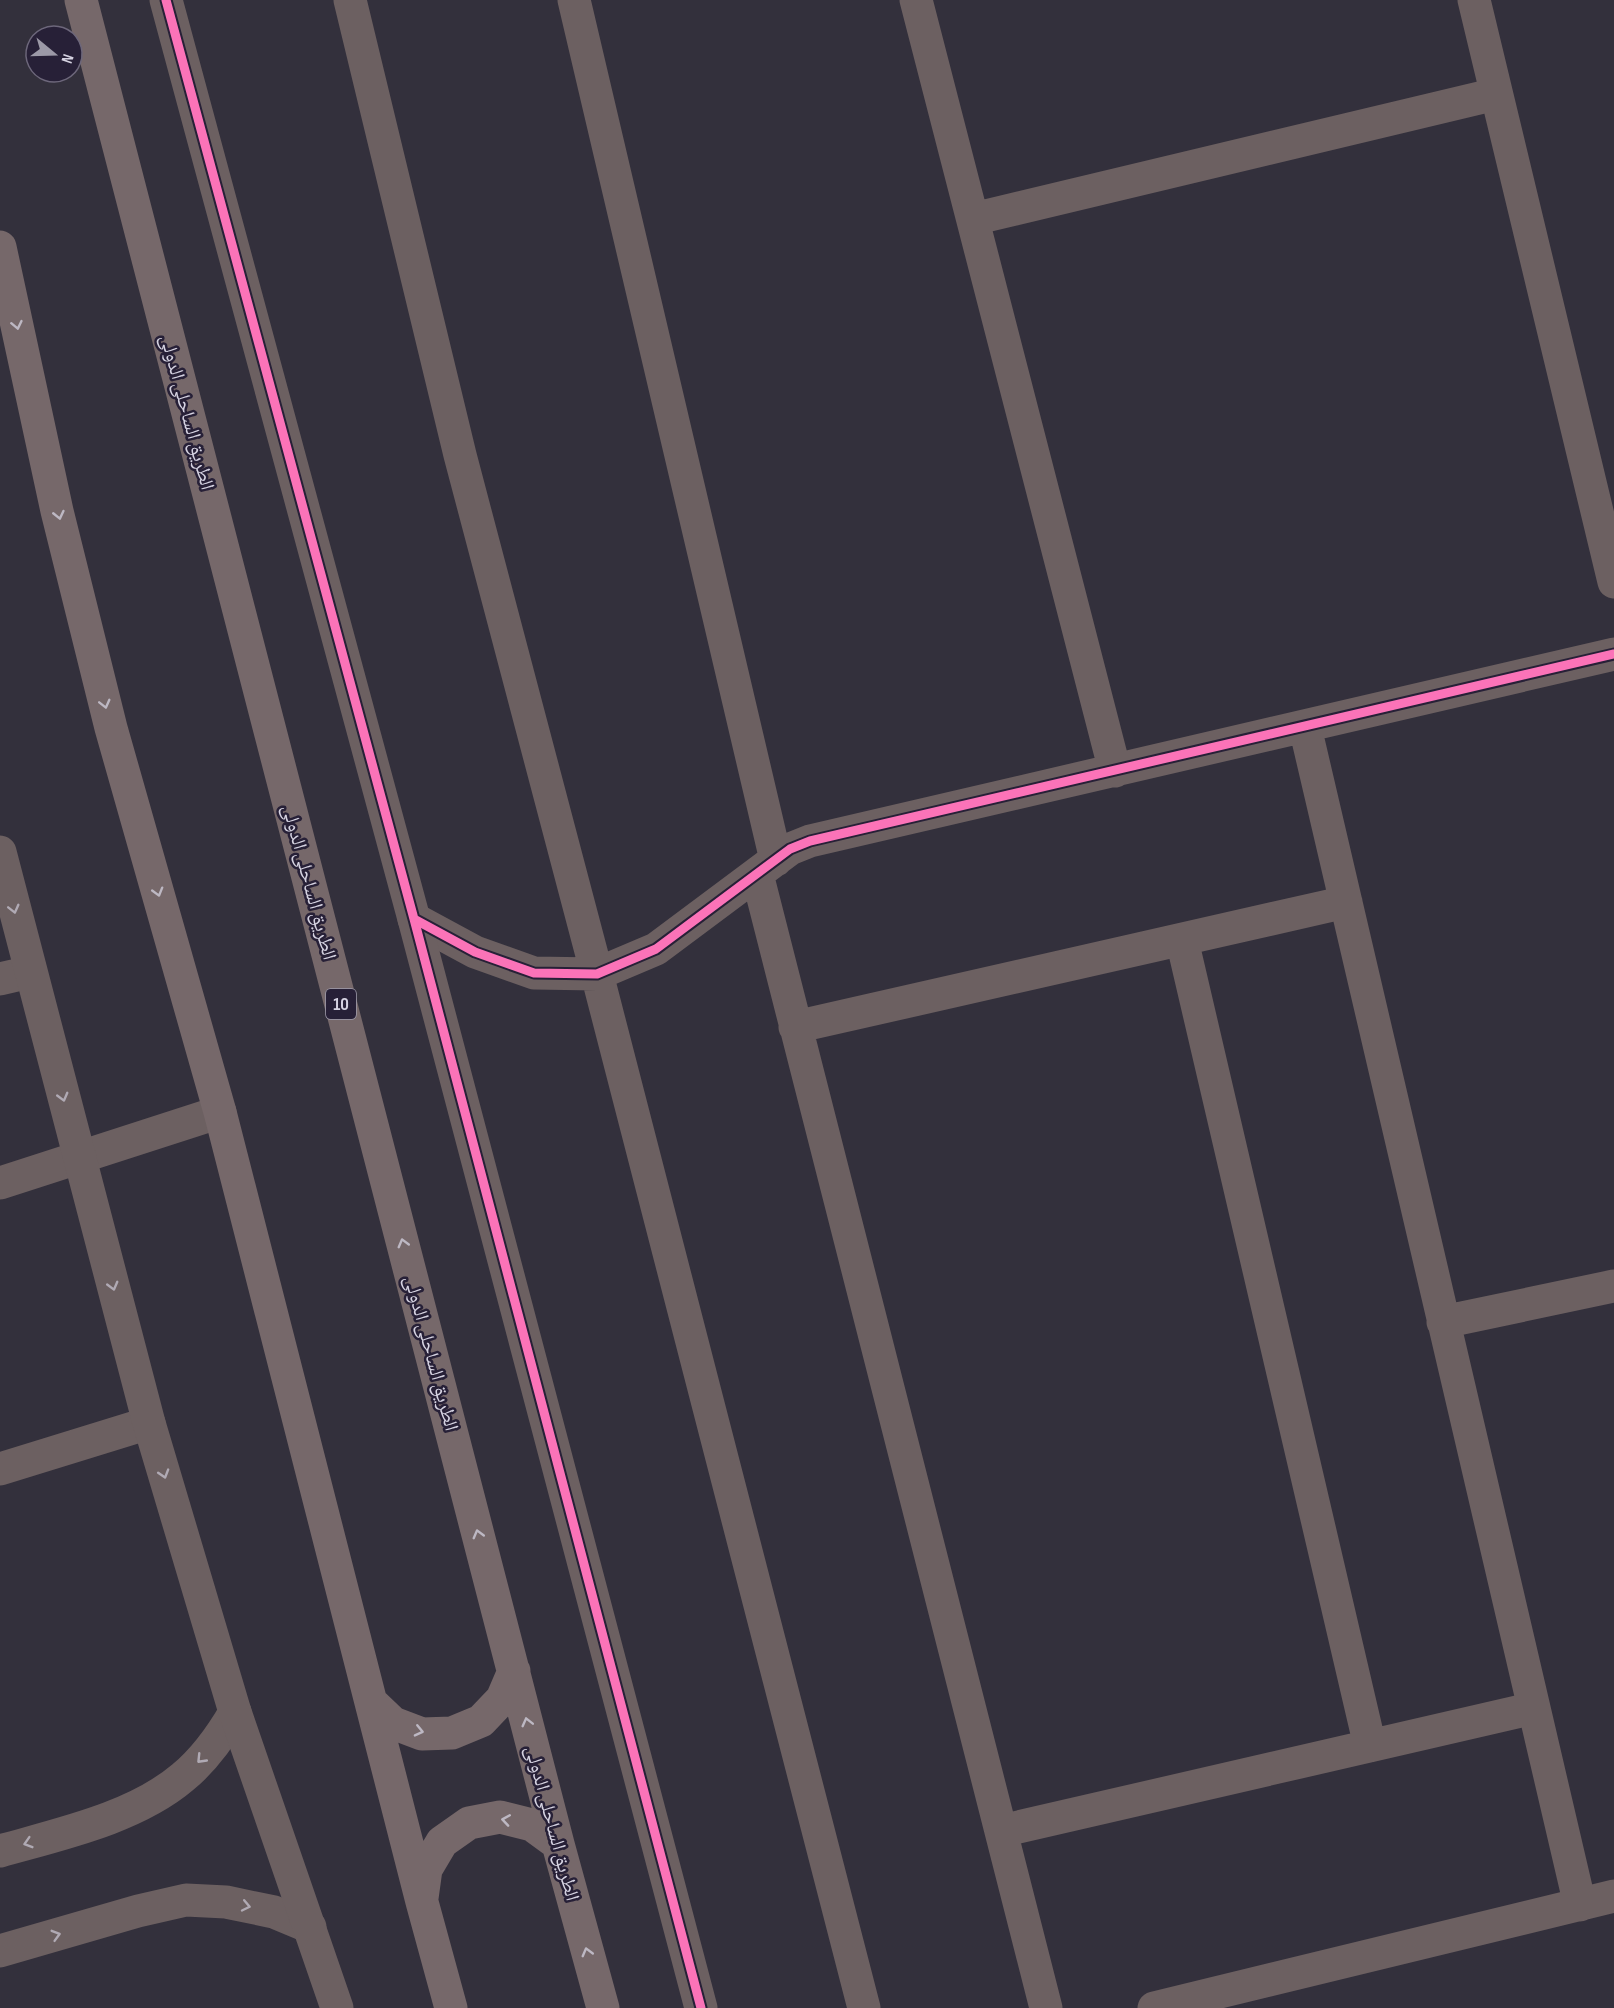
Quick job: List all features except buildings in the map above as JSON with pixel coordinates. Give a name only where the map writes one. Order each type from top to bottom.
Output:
[{"type":"highway","name":"الطريق الساحلى الدولى","points":[[81,0],[558,1844],[603,2008]]},
{"type":"highway","points":[[0,247],[57,511],[111,728],[220,1113],[370,1702],[452,2008]]},
{"type":"highway","points":[[370,1702],[393,1723],[422,1734],[452,1733],[481,1721],[502,1699],[514,1671]]},
{"type":"highway","points":[[422,1902],[426,1869],[436,1851],[442,1842],[469,1823],[500,1817],[532,1825],[558,1844]]},
{"type":"street","points":[[166,0],[414,919],[701,2008]]},
{"type":"street","points":[[350,0],[460,455],[597,974],[864,2008]]},
{"type":"street","points":[[574,0],[766,867],[795,1027],[1046,2008]]},
{"type":"street","points":[[916,0],[1115,771]]},
{"type":"street","points":[[1474,0],[1496,94],[1600,465],[1614,582]]},
{"type":"street","points":[[973,219],[1496,94]]},
{"type":"street","points":[[414,919],[475,952],[534,973],[597,974],[656,949],[790,849],[810,841],[1614,654]]},
{"type":"street","points":[[1305,727],[1580,1905]]},
{"type":"street","points":[[0,852],[15,975],[79,1157],[149,1423],[235,1712],[337,2008]]},
{"type":"street","points":[[795,1027],[1346,902]]},
{"type":"street","points":[[1182,940],[1370,1746]]},
{"type":"street","points":[[0,1183],[220,1113]]},
{"type":"street","points":[[1443,1322],[1614,1286]]},
{"type":"street","points":[[0,1469],[149,1423]]},
{"type":"street","points":[[1001,1831],[1534,1708]]},
{"type":"street","points":[[0,1851],[84,1826],[142,1804],[183,1777],[218,1742],[235,1712]]},
{"type":"street","points":[[1154,2008],[1614,1896]]},
{"type":"street","points":[[0,1951],[138,1911],[186,1900],[236,1904],[273,1912],[310,1927]]},
{"type":"cycle path","points":[[166,0],[414,919],[701,2008]]},
{"type":"cycle path","points":[[414,919],[475,952],[534,973],[597,974],[656,949],[790,849],[810,841],[1614,654]]}]
